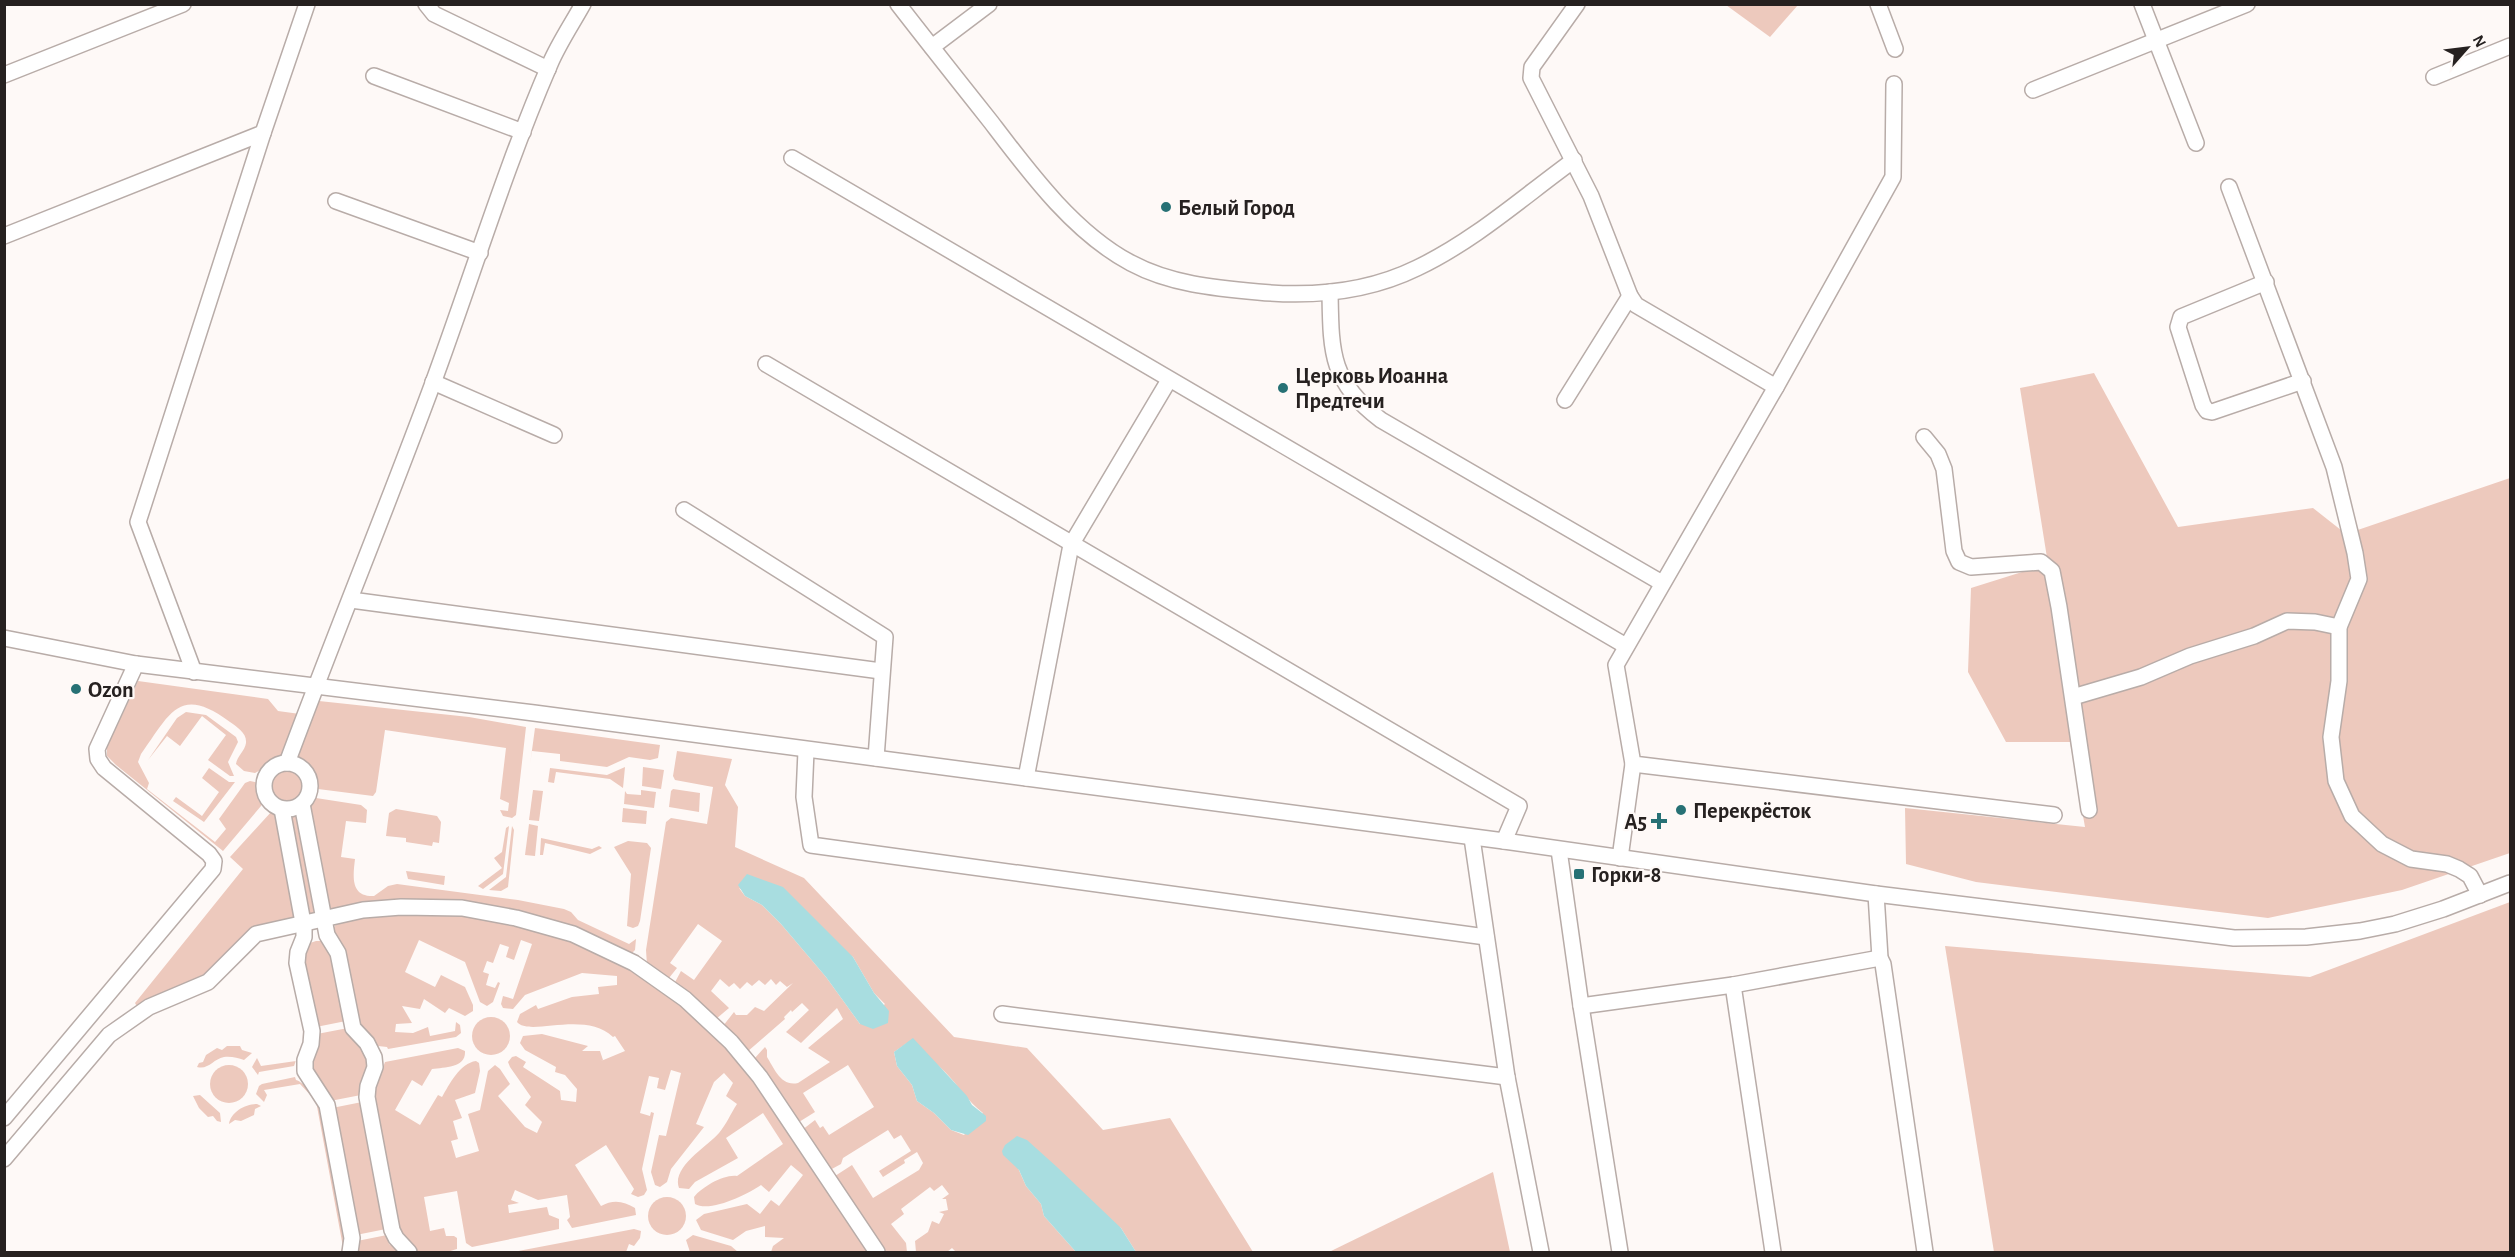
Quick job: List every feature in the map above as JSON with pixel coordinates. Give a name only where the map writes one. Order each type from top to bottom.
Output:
[{"type":"street","points":[[4,75],[183,4]]},
{"type":"street","points":[[194,672],[138,522],[263,133],[307,4]]},
{"type":"street","points":[[426,4],[434,14],[548,69]]},
{"type":"street","points":[[287,763],[434,382],[523,132],[548,69],[583,4]]},
{"type":"street","points":[[898,4],[1034,177],[1098,240],[1130,262],[1188,284],[1296,294],[1330,292],[1384,280],[1443,255],[1574,160]]},
{"type":"street","points":[[932,47],[988,4]]},
{"type":"street","points":[[1577,4],[1532,67],[1531,78],[1591,196],[1630,296],[1636,305],[1776,387]]},
{"type":"street","points":[[1878,4],[1895,49]]},
{"type":"street","points":[[2142,4],[2196,143]]},
{"type":"street","points":[[2033,90],[2247,4]]},
{"type":"street","points":[[2433,77],[2511,46]]},
{"type":"street","points":[[374,76],[523,132]]},
{"type":"street","points":[[1620,858],[1633,764],[1616,665],[1776,387],[1893,177],[1894,84]]},
{"type":"street","points":[[4,236],[263,133]]},
{"type":"street","points":[[792,158],[1626,646]]},
{"type":"street","points":[[2229,187],[2334,467],[2355,553],[2359,579],[2339,627],[2339,681],[2331,736],[2336,781],[2352,816],[2382,844],[2411,859],[2447,864],[2464,872],[2470,876],[2480,895]]},
{"type":"street","points":[[336,201],[480,253]]},
{"type":"street","points":[[2266,282],[2181,317],[2178,327],[2203,405],[2207,411],[2212,412],[2303,381]]},
{"type":"street","points":[[1330,292],[1333,355],[1345,384],[1367,410],[1662,584]]},
{"type":"street","points":[[1565,400],[1630,296]]},
{"type":"street","points":[[766,364],[1519,806],[1504,841]]},
{"type":"street","points":[[1026,778],[1071,545],[1169,380]]},
{"type":"street","points":[[434,382],[554,435]]},
{"type":"street","points":[[1924,437],[1938,454],[1944,469],[1954,551],[1959,562],[1971,567],[2041,561],[2052,571],[2089,810]]},
{"type":"street","points":[[684,510],[885,637],[876,758]]},
{"type":"street","points":[[351,600],[881,671]]},
{"type":"street","points":[[2073,697],[2141,677],[2190,656],[2254,636],[2287,621],[2315,622],[2339,627]]},
{"type":"street","points":[[4,638],[136,664],[194,672],[806,751],[876,758],[1504,841],[1876,894],[2234,938],[2306,937],[2395,924],[2511,884]]},
{"type":"street","points":[[4,1118],[213,869],[214,861],[209,854],[104,768],[98,759],[97,749],[136,664]]},
{"type":"street","points":[[806,751],[804,797],[811,845],[1486,937]]},
{"type":"street","points":[[287,763],[301,767],[309,778],[310,792],[302,804],[292,809],[282,809],[275,806],[265,795],[265,779],[273,768],[287,763]]},
{"type":"street","points":[[1633,764],[2054,814]]},
{"type":"street","points":[[302,804],[327,935],[338,953],[353,1028],[367,1043],[374,1057],[375,1067],[368,1086],[367,1097],[392,1230],[409,1252]]},
{"type":"street","points":[[282,809],[303,923],[304,936],[297,952],[297,963],[312,1038],[305,1060],[305,1071],[327,1105],[352,1238],[350,1252]]},
{"type":"street","points":[[1472,838],[1507,1077],[1541,1252]]},
{"type":"street","points":[[1559,850],[1620,1252]]},
{"type":"street","points":[[1876,894],[1880,958],[1883,964],[1925,1252]]},
{"type":"street","points":[[4,1159],[110,1035],[149,1008],[208,982],[256,934],[363,910],[401,907],[471,910],[556,928],[590,941],[634,963],[685,999],[746,1059],[776,1099],[877,1252]]},
{"type":"street","points":[[1581,1005],[1732,985],[1880,958]]},
{"type":"street","points":[[1732,985],[1773,1252]]},
{"type":"street","points":[[1002,1014],[1507,1077]]},
{"type":"shaded area","points":[[1726,5],[1798,5],[1770,37]]},
{"type":"shaded area","points":[[2094,373],[2178,527],[2313,508],[2346,534],[2510,478],[2510,853],[2402,890],[2268,918],[1976,882],[1906,864],[1905,808],[2085,827],[2070,742],[2006,742],[1968,672],[1971,588],[2048,564],[2020,388]]},
{"type":"shaded area","points":[[138,681],[268,699],[278,711],[300,714],[281,759],[255,773],[244,771],[236,764],[246,743],[243,733],[213,711],[199,705],[187,705],[168,716],[141,754],[138,762],[149,783],[147,789],[215,842],[226,829],[219,819],[245,783],[250,781],[259,783],[263,801],[261,806],[223,851],[116,765],[107,756],[107,747]]},
{"type":"shaded area","points":[[319,701],[469,717],[526,727],[516,815],[512,818],[503,816],[500,810],[508,811],[509,803],[500,799],[506,748],[385,730],[376,792],[373,796],[318,789],[309,770],[296,759]]},
{"type":"shaded area","points":[[186,712],[206,715],[236,737],[238,742],[228,762],[234,776],[230,776],[208,760],[226,735],[202,716],[180,746],[167,736],[148,760],[177,718]]},
{"type":"shaded area","points":[[535,728],[660,745],[658,758],[650,760],[629,757],[607,767],[560,761],[560,754],[532,751],[530,765]]},
{"type":"shaded area","points":[[677,751],[732,759],[725,785],[738,807],[735,847],[804,878],[954,1037],[1027,1048],[1103,1130],[1170,1118],[1253,1252],[1136,1252],[1121,1228],[1018,1168],[1026,1186],[1041,1204],[1044,1216],[1076,1252],[956,1252],[952,1248],[947,1252],[916,1252],[915,1241],[928,1232],[932,1221],[939,1224],[944,1214],[939,1212],[948,1210],[946,1199],[942,1199],[949,1194],[942,1185],[934,1191],[930,1187],[901,1209],[904,1214],[891,1224],[906,1243],[907,1252],[883,1252],[835,1176],[852,1165],[873,1198],[919,1170],[923,1163],[917,1152],[883,1177],[879,1171],[911,1151],[901,1135],[894,1139],[888,1130],[843,1158],[841,1164],[830,1170],[802,1130],[815,1120],[820,1128],[823,1126],[829,1135],[874,1107],[848,1065],[803,1093],[815,1112],[799,1122],[754,1059],[765,1047],[767,1057],[779,1076],[787,1082],[798,1083],[830,1062],[808,1048],[843,1019],[837,1008],[801,1043],[786,1032],[809,1010],[802,1003],[792,1012],[791,1010],[784,1017],[785,1019],[747,1052],[723,1026],[734,1012],[736,1015],[747,1015],[755,1007],[764,1011],[793,983],[787,987],[780,981],[776,985],[771,979],[765,985],[759,980],[752,986],[747,982],[740,989],[734,983],[729,987],[720,979],[711,991],[729,1008],[716,1019],[674,984],[681,971],[694,980],[722,941],[698,924],[670,963],[677,968],[669,978],[647,965],[646,950],[666,822],[671,818],[707,824],[713,787],[675,780],[673,776]],"holes":[[[739,888],[853,957],[874,993],[885,1004],[860,1024],[826,977],[781,924],[762,905],[745,896]],[[907,1043],[941,1068],[983,1113],[964,1135],[951,1130],[934,1113],[917,1101],[912,1085],[897,1066],[894,1052]]]},
{"type":"shaded area","points":[[287,767],[301,772],[306,786],[301,800],[287,805],[273,800],[268,786],[273,772]]},
{"type":"shaded area","points":[[625,767],[623,788],[610,779],[556,772],[554,783],[548,782],[550,768],[607,775]]},
{"type":"shaded area","points":[[643,767],[664,770],[661,789],[642,786]]},
{"type":"shaded area","points":[[209,768],[229,782],[235,782],[204,822],[173,801],[176,797],[202,816],[219,792],[202,778]]},
{"type":"shaded area","points":[[673,789],[700,793],[699,812],[669,807]]},
{"type":"shaded area","points":[[533,790],[543,791],[539,821],[529,820]]},
{"type":"shaded area","points":[[641,790],[656,792],[654,808],[624,804],[625,791],[627,794],[641,795]]},
{"type":"shaded area","points":[[316,798],[361,805],[367,810],[366,823],[346,821],[341,857],[355,859],[355,884],[361,893],[374,896],[388,886],[397,884],[518,900],[564,909],[571,912],[578,920],[629,944],[636,939],[635,950],[631,954],[516,914],[330,911],[309,803]]},
{"type":"shaded area","points":[[623,808],[647,811],[646,824],[622,822]]},
{"type":"shaded area","points":[[396,809],[437,816],[441,822],[439,843],[433,842],[432,846],[406,842],[406,838],[386,836],[389,813]]},
{"type":"shaded area","points":[[272,811],[276,813],[295,918],[266,926],[209,976],[139,1010],[135,1003],[243,869],[230,857]]},
{"type":"shaded area","points":[[297,815],[316,912],[310,915],[289,817]]},
{"type":"shaded area","points":[[529,824],[538,826],[535,856],[525,855]]},
{"type":"shaded area","points":[[509,826],[503,874],[483,889],[478,886],[502,868],[494,858],[502,852],[506,828]]},
{"type":"shaded area","points":[[512,826],[514,830],[508,887],[501,891],[489,890],[506,877]]},
{"type":"shaded area","points":[[541,838],[592,849],[599,846],[602,848],[590,854],[545,843],[543,855],[540,855]]},
{"type":"shaded area","points":[[628,841],[647,843],[651,848],[640,921],[638,926],[633,928],[627,926],[631,874],[614,847]]},
{"type":"shaded area","points":[[406,871],[445,876],[444,885],[408,879]]},
{"type":"shaded area","points":[[2510,902],[2510,1252],[1994,1252],[1945,946],[2310,977]]},
{"type":"shaded area","points":[[402,914],[460,915],[500,921],[540,931],[616,962],[651,983],[715,1035],[742,1065],[775,1110],[869,1252],[771,1252],[773,1246],[784,1238],[765,1237],[765,1226],[746,1231],[733,1240],[701,1230],[696,1220],[704,1214],[747,1204],[760,1214],[771,1200],[779,1206],[803,1175],[791,1165],[769,1192],[761,1185],[719,1204],[702,1206],[695,1204],[694,1197],[708,1185],[726,1177],[737,1176],[783,1144],[763,1113],[726,1138],[738,1158],[695,1182],[689,1189],[679,1188],[680,1172],[719,1133],[737,1104],[726,1096],[733,1083],[724,1073],[714,1082],[696,1124],[704,1127],[671,1169],[667,1182],[660,1187],[655,1185],[651,1172],[659,1135],[666,1136],[681,1073],[671,1070],[665,1090],[657,1088],[659,1078],[649,1076],[640,1113],[650,1116],[651,1112],[654,1113],[642,1169],[647,1190],[644,1195],[638,1197],[631,1194],[634,1189],[606,1145],[575,1165],[601,1206],[610,1202],[623,1202],[635,1208],[636,1215],[572,1228],[567,1220],[570,1217],[567,1195],[538,1200],[515,1190],[511,1200],[519,1203],[508,1205],[509,1213],[547,1207],[549,1215],[559,1219],[559,1229],[472,1247],[466,1243],[457,1191],[424,1197],[430,1231],[444,1228],[446,1236],[457,1238],[457,1249],[447,1252],[417,1252],[400,1229],[374,1091],[385,1062],[458,1048],[465,1051],[462,1061],[458,1064],[432,1069],[422,1086],[412,1080],[395,1110],[420,1125],[438,1095],[442,1097],[460,1070],[470,1063],[476,1061],[479,1063],[480,1071],[475,1093],[455,1100],[462,1118],[453,1121],[458,1139],[451,1141],[456,1158],[479,1151],[468,1114],[480,1110],[488,1071],[495,1065],[510,1084],[498,1096],[525,1127],[537,1133],[542,1122],[525,1105],[531,1097],[510,1067],[508,1062],[512,1057],[516,1056],[526,1062],[523,1067],[560,1091],[561,1100],[576,1102],[577,1089],[565,1075],[555,1072],[556,1067],[525,1050],[520,1043],[523,1036],[542,1034],[588,1046],[582,1051],[600,1051],[603,1060],[601,1061],[625,1051],[615,1036],[588,1025],[533,1027],[523,1026],[517,1022],[520,1014],[536,1005],[538,1009],[572,997],[599,994],[598,987],[617,985],[617,976],[582,973],[525,995],[513,1009],[503,1008],[501,1004],[503,996],[513,999],[532,944],[521,940],[514,960],[506,957],[509,947],[500,944],[493,963],[487,961],[483,972],[489,974],[486,985],[495,988],[498,982],[500,983],[493,1002],[487,1006],[480,1002],[465,962],[419,940],[405,972],[435,987],[441,975],[465,987],[473,1005],[473,1011],[465,1016],[449,1008],[445,1013],[424,999],[420,1009],[402,1006],[412,1023],[396,1024],[395,1032],[413,1033],[428,1027],[430,1036],[455,1031],[456,1022],[460,1025],[461,1033],[456,1037],[388,1049],[378,1046],[360,1025],[346,951],[333,929],[336,924],[364,917]]},
{"type":"shaded area","points":[[322,941],[331,949],[346,1021],[316,1027],[303,954],[310,943]]},
{"type":"shaded area","points":[[491,1017],[505,1022],[510,1036],[505,1050],[491,1055],[477,1050],[472,1036],[477,1022]]},
{"type":"shaded area","points":[[348,1028],[349,1036],[366,1053],[368,1068],[361,1083],[361,1095],[330,1101],[328,1092],[321,1087],[310,1068],[315,1046],[319,1042],[317,1034]]},
{"type":"shaded area","points":[[227,1046],[240,1046],[242,1050],[252,1053],[244,1060],[224,1057],[208,1066],[197,1067],[206,1055],[217,1048],[222,1050]]},
{"type":"shaded area","points":[[257,1058],[261,1066],[296,1061],[294,1066],[259,1072],[258,1075],[252,1067]]},
{"type":"shaded area","points":[[229,1065],[243,1070],[248,1084],[243,1098],[229,1103],[215,1098],[210,1084],[215,1070]]},
{"type":"shaded area","points":[[295,1077],[309,1091],[315,1099],[319,1106],[344,1240],[343,1245],[316,1101],[300,1084],[264,1090],[267,1095],[264,1102],[256,1094],[262,1084]]},
{"type":"shaded area","points":[[200,1095],[220,1113],[221,1122],[213,1116],[208,1117],[199,1108],[193,1096]]},
{"type":"shaded area","points":[[362,1102],[386,1229],[356,1235],[332,1108]]},
{"type":"shaded area","points":[[248,1105],[261,1106],[255,1109],[254,1115],[229,1124],[239,1110]]},
{"type":"shaded area","points":[[1493,1172],[1510,1252],[1329,1252]]},
{"type":"shaded area","points":[[667,1197],[681,1202],[686,1216],[681,1230],[667,1235],[653,1230],[648,1216],[653,1202]]},
{"type":"shaded area","points":[[634,1229],[641,1231],[640,1238],[634,1246],[629,1244],[626,1252],[513,1252]]},
{"type":"shaded area","points":[[387,1235],[389,1244],[401,1252],[356,1252],[359,1250],[357,1241]]},
{"type":"shaded area","points":[[693,1235],[731,1246],[738,1252],[690,1252],[686,1240]]},
{"type":"water","points":[[747,874],[783,887],[853,957],[874,993],[889,1011],[888,1023],[873,1029],[860,1024],[826,977],[781,924],[762,905],[745,896],[738,885]]},
{"type":"water","points":[[913,1038],[967,1096],[972,1105],[986,1116],[986,1121],[968,1135],[951,1130],[934,1113],[917,1101],[912,1085],[897,1066],[894,1052]]},
{"type":"water","points":[[1017,1136],[1027,1140],[1121,1228],[1136,1252],[1076,1252],[1044,1216],[1041,1204],[1026,1186],[1019,1170],[1003,1155],[1005,1145]]},
{"type":"place","name":"Белый Город","points":[[1166,207]]},
{"type":"place","name":"Церковь Иоанна Предтечи","points":[[1283,388]]},
{"type":"place","name":"Ozon","points":[[76,689]]},
{"type":"place","name":"Перекрёсток","points":[[1681,810]]},
{"type":"place","name":"А5","points":[[1659,821]]},
{"type":"place","name":"Горки-8","points":[[1579,874]]}]
